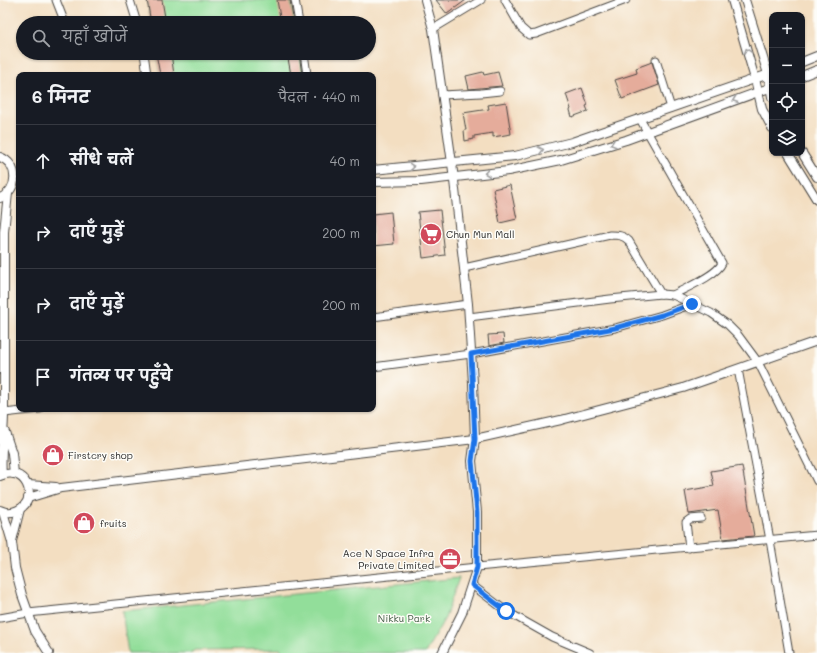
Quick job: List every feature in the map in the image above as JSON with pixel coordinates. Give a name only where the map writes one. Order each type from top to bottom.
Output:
[{"type":"street","points":[[56,0],[62,16]]},
{"type":"street","points":[[130,0],[135,16]]},
{"type":"street","points":[[295,0],[298,16]]},
{"type":"street","points":[[425,0],[433,29],[452,163],[464,268],[469,317],[475,439],[472,461],[477,512],[477,567],[462,613],[446,652]]},
{"type":"street","points":[[433,29],[481,0]]},
{"type":"street","points":[[505,0],[521,28],[529,35],[536,34],[626,0]]},
{"type":"street","points":[[732,0],[755,79],[762,109],[769,122]]},
{"type":"street","points":[[745,0],[769,71]]},
{"type":"street","points":[[805,61],[817,56]]},
{"type":"street","points":[[145,60],[147,72]]},
{"type":"street","points":[[305,60],[307,72]]},
{"type":"street","points":[[656,60],[671,108]]},
{"type":"street","points":[[805,75],[817,70]]},
{"type":"street","points":[[376,170],[515,156],[572,142],[769,74]]},
{"type":"street","points":[[376,182],[453,177],[508,170],[561,160],[648,132],[769,88]]},
{"type":"street","points":[[442,95],[500,91]]},
{"type":"street","points":[[640,119],[722,263],[713,273],[674,295]]},
{"type":"street","points":[[0,148],[4,159],[16,168],[16,184],[8,193],[0,198]]},
{"type":"street","points":[[790,156],[817,200]]},
{"type":"street","points":[[804,156],[817,177]]},
{"type":"street","points":[[8,193],[4,232],[4,429],[0,459],[1,475],[14,474],[24,480],[28,485],[29,490],[26,504],[20,509],[15,512],[2,511],[12,542],[15,568],[28,613],[34,630],[49,653]]},
{"type":"street","points":[[0,223],[4,232]]},
{"type":"street","points":[[464,268],[610,235],[620,235],[629,241],[662,294]]},
{"type":"street","points":[[469,317],[610,299],[662,294],[674,295],[711,313],[728,325],[738,335],[758,362],[817,481]]},
{"type":"street","points":[[376,317],[468,304]]},
{"type":"street","points":[[376,367],[471,354],[615,328],[662,315],[692,304]]},
{"type":"street","points":[[28,498],[61,488],[475,439],[561,420],[683,388],[817,341]]},
{"type":"street","points":[[738,369],[770,540],[789,653]]},
{"type":"street","points":[[4,413],[16,412]]},
{"type":"street","points":[[4,429],[12,453],[14,474]]},
{"type":"street","points":[[28,485],[61,488]]},
{"type":"street","points":[[12,542],[20,509]]},
{"type":"street","points":[[689,548],[686,522],[690,519],[701,518]]},
{"type":"street","points":[[0,618],[28,613],[477,567],[817,535]]},
{"type":"street","points":[[472,585],[506,611],[552,637],[590,653]]},
{"type":"green space","points":[[147,0],[291,0],[294,16],[150,16]]},
{"type":"green space","points":[[157,60],[302,60],[304,72],[159,72]]},
{"type":"green space","name":"Nikku Park","points":[[459,578],[445,618],[425,653],[281,653],[281,649],[195,650],[190,653],[128,653],[122,611]]},
{"type":"building","points":[[147,0],[162,0],[165,16],[150,16]]},
{"type":"building","points":[[277,0],[290,0],[293,16],[280,16]]},
{"type":"building","points":[[436,0],[466,0],[447,14]]},
{"type":"building","points":[[157,60],[172,60],[174,72],[159,72]]},
{"type":"building","points":[[288,60],[300,60],[302,72],[290,72]]},
{"type":"building","points":[[652,62],[659,85],[622,99],[615,80],[637,73],[636,68]]},
{"type":"building","points":[[483,72],[484,75],[498,72],[502,86],[469,89],[466,76]]},
{"type":"building","points":[[582,88],[588,105],[586,106],[588,111],[572,117],[566,94]]},
{"type":"building","points":[[506,102],[511,134],[493,137],[493,133],[474,136],[474,139],[465,141],[464,130],[466,130],[463,113],[489,109],[488,105]]},
{"type":"building","points":[[510,185],[517,219],[500,223],[493,189]]},
{"type":"building","points":[[440,210],[445,255],[423,258],[418,212]]},
{"type":"building","points":[[391,212],[394,244],[376,246],[376,214]]},
{"type":"building","points":[[503,334],[504,343],[489,346],[488,335]]},
{"type":"building","points":[[742,466],[754,536],[723,539],[718,510],[689,514],[685,491],[714,486],[711,471]]},
{"type":"place","name":"Chun Mun Mall","points":[[431,234]]},
{"type":"place","name":"Firstcry shop","points":[[53,455]]},
{"type":"place","name":"fruits","points":[[84,523]]},
{"type":"place","name":"Ace N Space Infra Private Limited","points":[[450,559]]},
{"type":"route","points":[[506,611],[472,585],[477,567],[477,512],[472,461],[475,439],[471,354],[615,328],[662,315],[692,304]]}]
